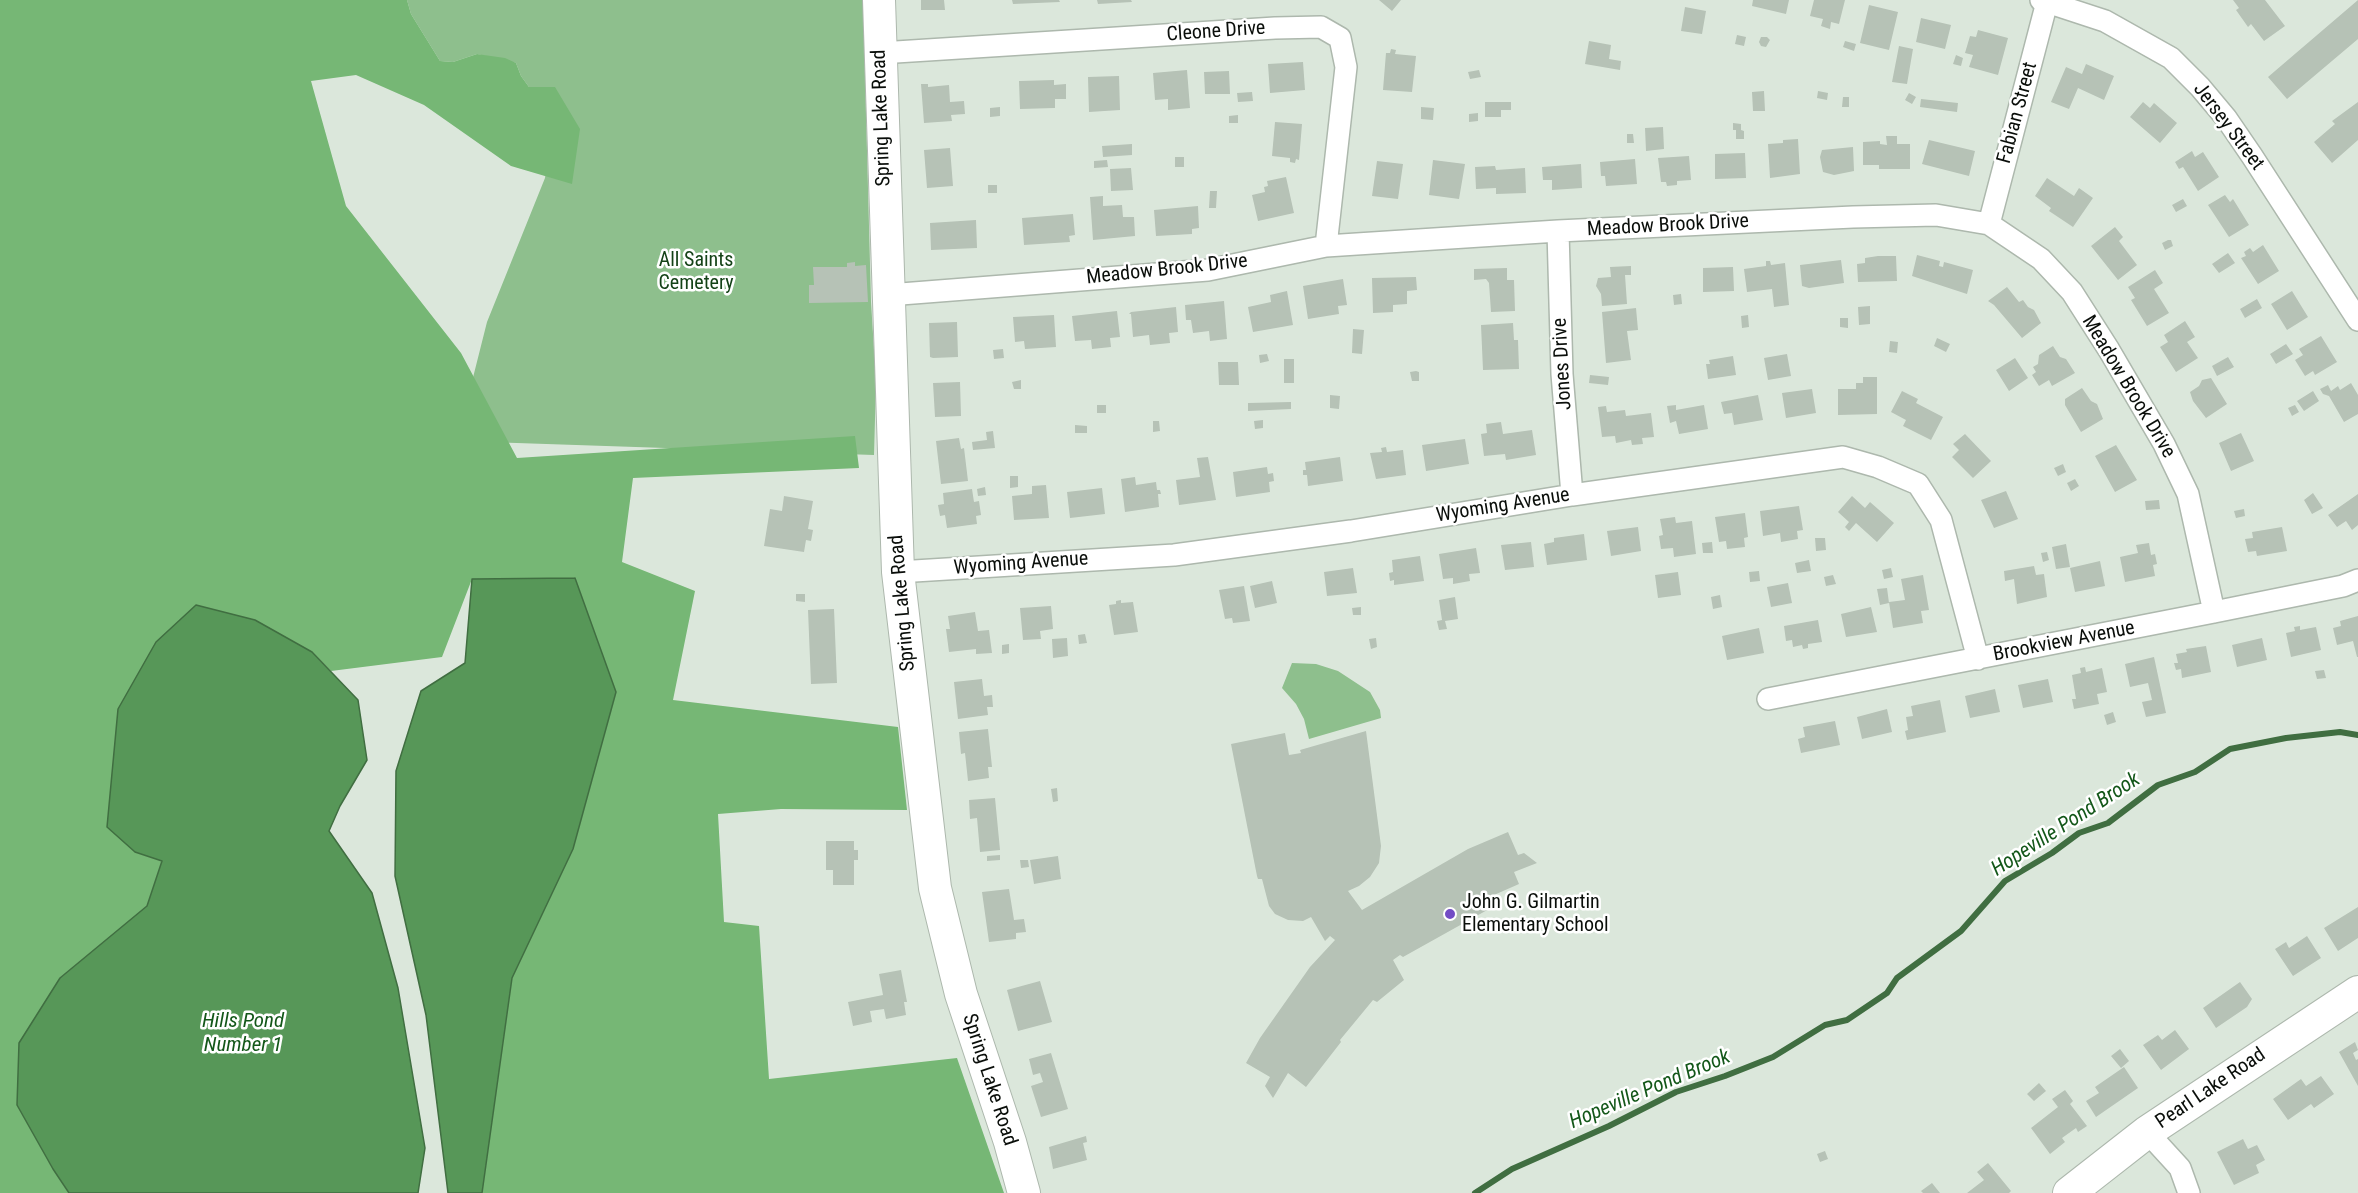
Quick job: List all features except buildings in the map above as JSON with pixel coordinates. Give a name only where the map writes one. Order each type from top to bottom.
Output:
[{"type":"main road","name":"Spring Lake Road","points":[[879,0],[898,572],[935,888],[961,994],[1010,1142],[1024,1193]]},
{"type":"main road","name":"Pearl Lake Road","points":[[2069,1193],[2147,1132],[2358,992]]},
{"type":"street","name":"Fabian Street","points":[[1989,224],[2044,1]]},
{"type":"street","name":"Jersey Street","points":[[2044,1],[2105,21],[2171,58],[2200,87],[2226,118],[2252,156],[2358,320]]},
{"type":"street","name":"Cleone Drive","points":[[880,53],[1321,27],[1340,38],[1346,67],[1326,246]]},
{"type":"street","name":"Meadow Brook Drive","points":[[888,295],[1208,270],[1326,246],[1558,231],[1936,215],[1989,224],[2041,259],[2072,292],[2164,444],[2188,494],[2214,612]]},
{"type":"street","name":"Jones Drive","points":[[1558,231],[1562,374],[1572,495]]},
{"type":"street","name":"Wyoming Avenue","points":[[898,572],[1174,555],[1351,531],[1572,495],[1843,457],[1878,467],[1918,484],[1941,520],[1978,659]]},
{"type":"street","name":"Brookview Avenue","points":[[1768,699],[2343,586],[2358,580]]},
{"type":"street","points":[[2147,1132],[2180,1168],[2189,1193]]},
{"type":"green space","name":"All Saints Cemetery","points":[[407,0],[863,0],[871,302],[876,382],[874,455],[457,441],[487,322],[545,178],[555,87],[529,87],[516,63],[477,54],[453,62],[440,61],[411,14]]},
{"type":"green space","points":[[1292,663],[1316,664],[1338,671],[1370,692],[1380,710],[1381,718],[1309,739],[1304,719],[1296,704],[1282,688]]},
{"type":"shaded area","points":[[0,0],[407,0],[411,14],[440,61],[453,62],[477,54],[505,58],[516,63],[529,87],[555,87],[580,129],[572,184],[511,166],[424,105],[356,75],[311,81],[346,206],[461,353],[517,458],[855,436],[859,468],[633,478],[622,562],[695,591],[673,700],[898,727],[907,810],[781,809],[718,814],[724,922],[759,926],[769,1079],[957,1058],[1004,1193],[482,1193],[512,978],[573,849],[616,692],[575,578],[472,579],[442,657],[331,671],[312,652],[135,852],[162,861],[147,907],[60,978],[17,1105],[69,1193],[0,1193]]},
{"type":"water","points":[[575,578],[616,692],[573,849],[512,978],[482,1193],[448,1193],[426,1015],[395,876],[396,771],[421,691],[465,663],[472,579]]},
{"type":"water","name":"Hills Pond Number 1","points":[[196,605],[255,620],[312,652],[358,700],[367,760],[340,806],[329,831],[372,893],[398,988],[425,1148],[418,1193],[69,1193],[17,1105],[19,1043],[60,978],[147,906],[162,861],[135,852],[107,827],[118,709],[156,642]]},
{"type":"waterway","name":"Hopeville Pond Brook","points":[[1475,1193],[1512,1169],[1609,1126],[1676,1092],[1773,1057],[1825,1025],[1847,1020],[1887,993],[1897,978],[1961,931],[2005,881],[2052,853],[2079,833],[2108,823],[2158,785],[2195,772],[2230,749],[2286,738],[2340,732],[2358,735]]},
{"type":"place","name":"John G. Gilmartin Elementary School","points":[[1450,914]]}]
